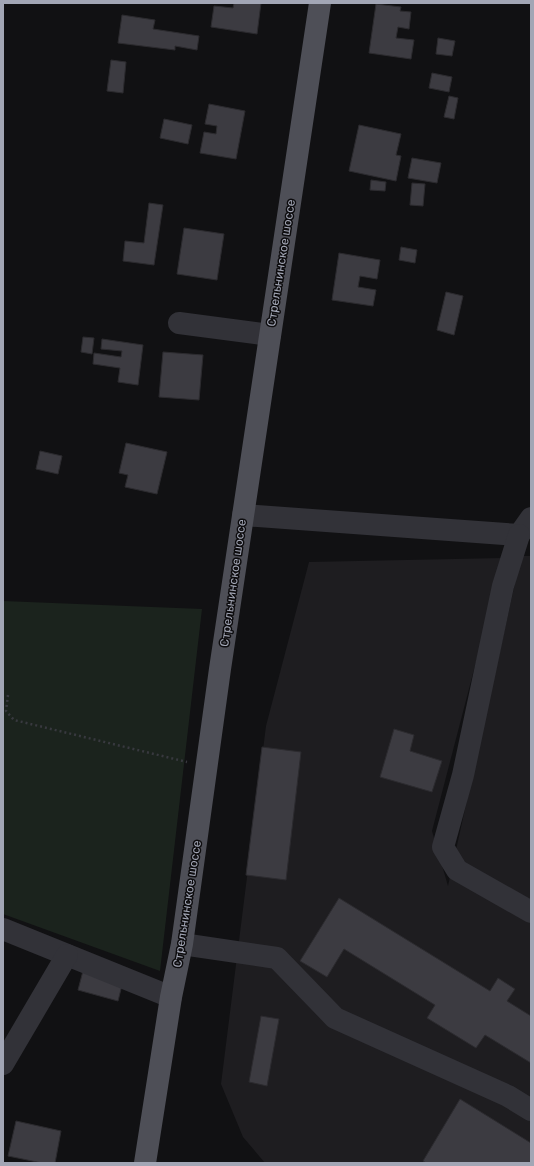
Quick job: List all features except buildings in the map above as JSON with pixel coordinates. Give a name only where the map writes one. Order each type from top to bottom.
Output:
[{"type":"main road","name":"Стрельнинское шоссе","points":[[145,1163],[171,997],[182,944],[211,733],[320,3]]},
{"type":"street","points":[[179,323],[270,335]]},
{"type":"street","points":[[243,515],[527,535],[503,586],[463,775],[443,847],[457,870],[531,912]]},
{"type":"street","points":[[3,929],[171,997]]},
{"type":"street","points":[[182,944],[277,958],[335,1018],[508,1096],[531,1110]]},
{"type":"street","points":[[3,1064],[67,955]]},
{"type":"path","points":[[8,695],[6,711],[14,720],[195,764]]},
{"type":"shaded area","points":[[521,556],[531,556],[531,1163],[265,1163],[243,1137],[221,1084],[266,726],[309,562],[503,558],[432,831],[448,886]]},
{"type":"shaded area","points":[[3,601],[202,609],[160,971],[3,914]]}]
